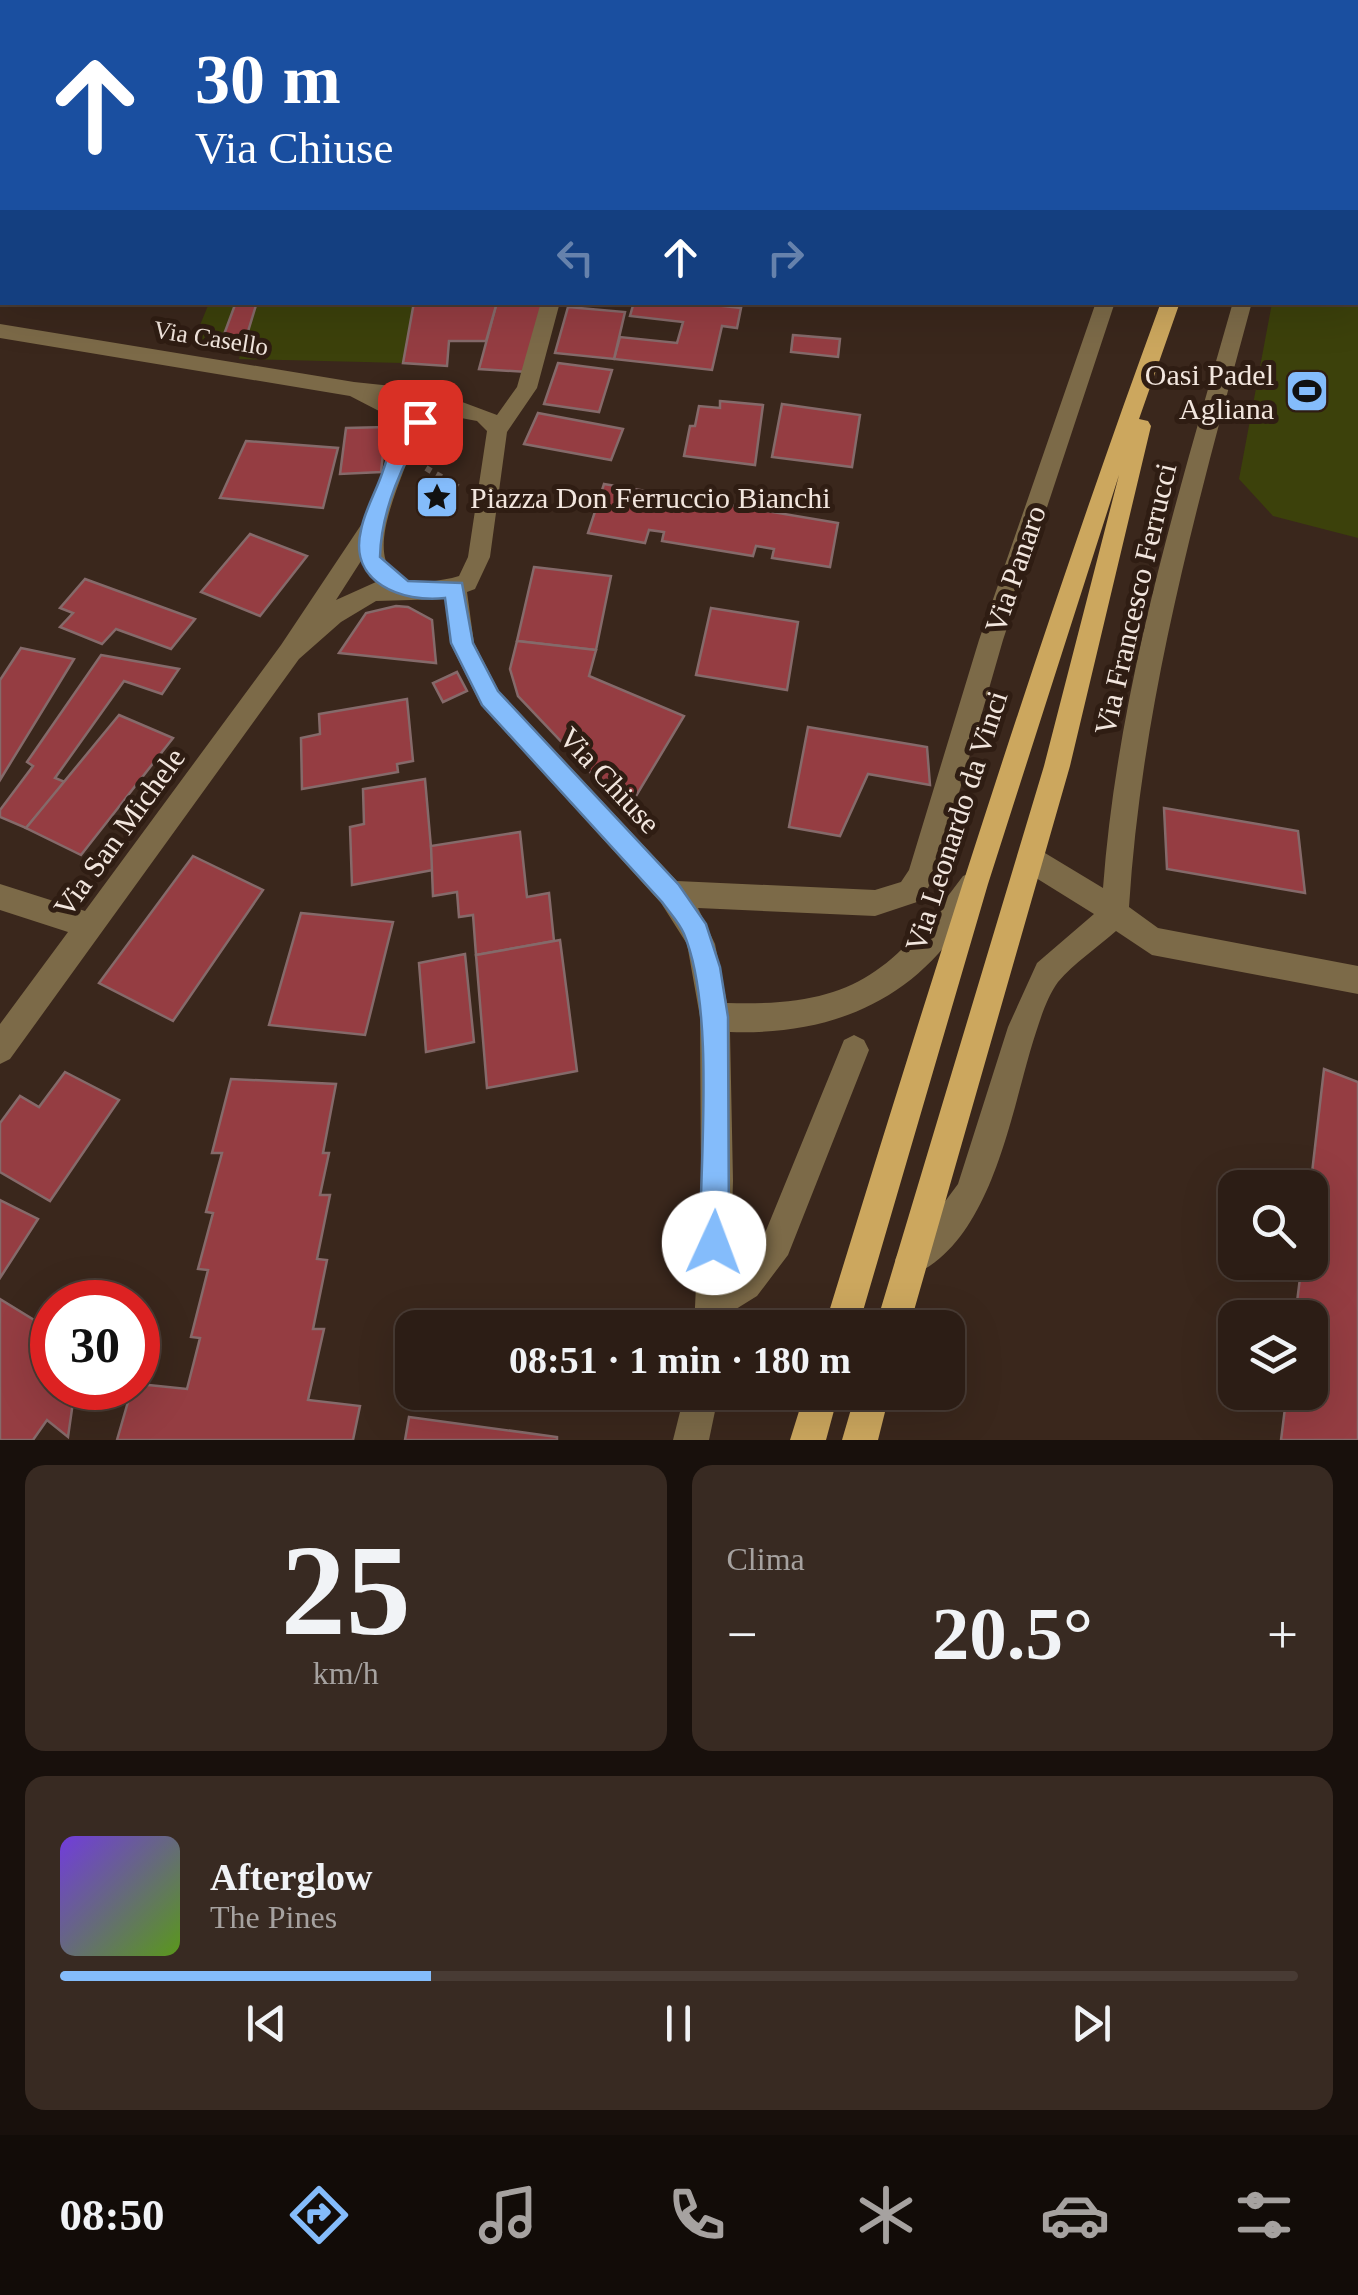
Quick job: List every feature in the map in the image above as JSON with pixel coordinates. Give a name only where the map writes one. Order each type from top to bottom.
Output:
[{"type":"main road","name":"Via Leonardo da Vinci","points":[[847,1310],[974,884],[1085,540],[1170,305]]},
{"type":"main road","name":"Via Leonardo da Vinci","points":[[897,1310],[1030,860],[1116,549],[1159,343]]},
{"type":"main road","points":[[808,1440],[817,1410]]},
{"type":"main road","points":[[860,1440],[868,1410]]},
{"type":"street","points":[[496,431],[486,415],[472,410],[428,418],[407,434],[370,531],[370,558],[378,572],[402,588],[418,592],[455,588],[467,582],[475,570],[496,431],[527,388],[550,305]]},
{"type":"street","name":"Via Panaro","points":[[670,894],[875,903],[910,892],[920,876],[991,640],[1105,305]]},
{"type":"street","name":"Via Francesco Ferrucci","points":[[1115,914],[1120,807],[1140,690],[1164,581],[1242,305]]},
{"type":"street","name":"Via Casello","points":[[0,330],[354,389],[430,397],[472,410]]},
{"type":"street","name":"Via Casello","points":[[354,389],[390,404],[400,415],[407,434]]},
{"type":"street","name":"Via San Michele","points":[[0,1049],[290,652],[376,519]]},
{"type":"street","name":"Via San Michele","points":[[290,652],[341,609],[365,596],[402,588]]},
{"type":"street","name":"Via Chiuse","points":[[455,588],[462,643],[490,698],[670,894],[697,934],[707,967],[714,1017]]},
{"type":"street","points":[[1030,860],[1069,880],[1142,936],[1170,947],[1358,980]]},
{"type":"street","points":[[711,1310],[717,1180],[714,1017],[804,1016],[873,990],[919,957],[974,884]]},
{"type":"street","points":[[0,897],[92,926]]},
{"type":"street","points":[[912,1260],[940,1234],[971,1193],[1042,982],[1064,956],[1115,914]]},
{"type":"street","points":[[717,1310],[745,1284],[777,1244],[854,1050]]},
{"type":"path","points":[[400,460],[415,461],[474,497],[487,496]]},
{"type":"green space","points":[[208,305],[414,305],[403,363],[239,359],[241,351],[192,345]]},
{"type":"green space","name":"Oasi Padel Agliana","points":[[1272,305],[1358,305],[1358,538],[1273,516],[1239,479]]},
{"type":"building","points":[[235,305],[256,305],[242,351],[219,348]]},
{"type":"building","points":[[413,305],[496,305],[486,341],[449,341],[447,366],[403,363]]},
{"type":"building","points":[[496,305],[542,305],[527,372],[479,369]]},
{"type":"building","points":[[633,305],[741,308],[737,328],[722,326],[712,370],[614,359],[620,337],[677,343],[683,322],[630,316]]},
{"type":"building","points":[[568,307],[625,312],[614,359],[555,353]]},
{"type":"building","points":[[793,335],[840,339],[838,357],[791,352]]},
{"type":"building","points":[[558,363],[612,370],[599,412],[544,404]]},
{"type":"building","points":[[720,401],[763,405],[755,465],[684,456],[699,406],[720,408]]},
{"type":"building","points":[[782,404],[860,415],[852,467],[772,457]]},
{"type":"building","points":[[538,413],[623,429],[611,460],[524,444]]},
{"type":"building","points":[[386,427],[381,472],[340,474],[346,428]]},
{"type":"building","points":[[246,441],[338,448],[323,508],[220,498]]},
{"type":"building","points":[[604,484],[838,523],[830,567],[772,558],[774,549],[756,546],[753,556],[662,541],[664,532],[649,530],[645,543],[588,533]]},
{"type":"building","points":[[250,534],[307,556],[260,616],[201,592]]},
{"type":"building","points":[[534,567],[611,576],[596,650],[517,641]]},
{"type":"building","points":[[85,579],[195,619],[171,649],[116,629],[102,644],[60,627],[73,613],[60,608]]},
{"type":"building","points":[[408,607],[432,620],[436,663],[339,653],[366,613]]},
{"type":"building","points":[[711,608],[798,622],[787,690],[696,675]]},
{"type":"building","points":[[517,641],[596,650],[589,676],[684,716],[627,811],[518,696],[510,669]]},
{"type":"building","points":[[21,648],[74,659],[0,780],[0,680]]},
{"type":"building","points":[[101,655],[179,669],[162,694],[124,681],[55,778],[65,782],[26,828],[0,817],[0,810],[33,766],[27,762]]},
{"type":"building","points":[[457,672],[467,691],[443,702],[433,683]]},
{"type":"building","points":[[407,699],[413,761],[397,764],[398,772],[302,789],[301,738],[320,734],[319,714]]},
{"type":"building","points":[[119,715],[173,738],[81,855],[26,828]]},
{"type":"building","points":[[808,727],[927,747],[930,785],[868,774],[840,836],[789,827]]},
{"type":"building","points":[[425,779],[433,870],[352,885],[350,827],[364,824],[363,789]]},
{"type":"building","points":[[1164,808],[1298,831],[1305,893],[1167,869]]},
{"type":"building","points":[[520,832],[527,897],[549,893],[554,941],[476,955],[473,915],[459,917],[457,892],[433,896],[431,846]]},
{"type":"building","points":[[193,856],[263,890],[173,1021],[99,983]]},
{"type":"building","points":[[301,913],[393,922],[365,1035],[269,1025]]},
{"type":"building","points":[[560,940],[577,1071],[487,1088],[476,955]]},
{"type":"building","points":[[465,954],[474,1042],[426,1052],[419,963]]},
{"type":"building","points":[[1324,1069],[1358,1082],[1358,1440],[1281,1440],[1285,1410],[1328,1410],[1328,1300],[1297,1300],[1300,1280],[1328,1280],[1328,1170],[1312,1170]]},
{"type":"building","points":[[65,1072],[119,1100],[50,1201],[0,1172],[0,1123],[20,1096],[39,1107]]},
{"type":"building","points":[[231,1079],[336,1084],[323,1153],[329,1153],[320,1195],[330,1195],[317,1259],[327,1260],[313,1329],[324,1329],[308,1400],[360,1406],[353,1440],[117,1440],[126,1410],[160,1410],[160,1386],[187,1389],[200,1338],[191,1337],[208,1270],[198,1269],[213,1213],[206,1212],[222,1153],[212,1153]]},
{"type":"building","points":[[0,1200],[38,1219],[0,1278]]},
{"type":"building","points":[[0,1299],[30,1317],[30,1410],[72,1410],[68,1437],[47,1420],[33,1440],[0,1440]]},
{"type":"building","points":[[409,1417],[557,1437],[557,1440],[405,1440]]},
{"type":"place","name":"Oasi Padel Agliana","points":[[1307,391]]},
{"type":"place","name":"Piazza Don Ferruccio Bianchi","points":[[437,497]]},
{"type":"route","points":[[420,422],[407,434],[370,531],[370,558],[378,572],[402,588],[444,592],[455,588],[462,643],[490,698],[694,924],[712,990],[714,1017],[714,1243]]}]
